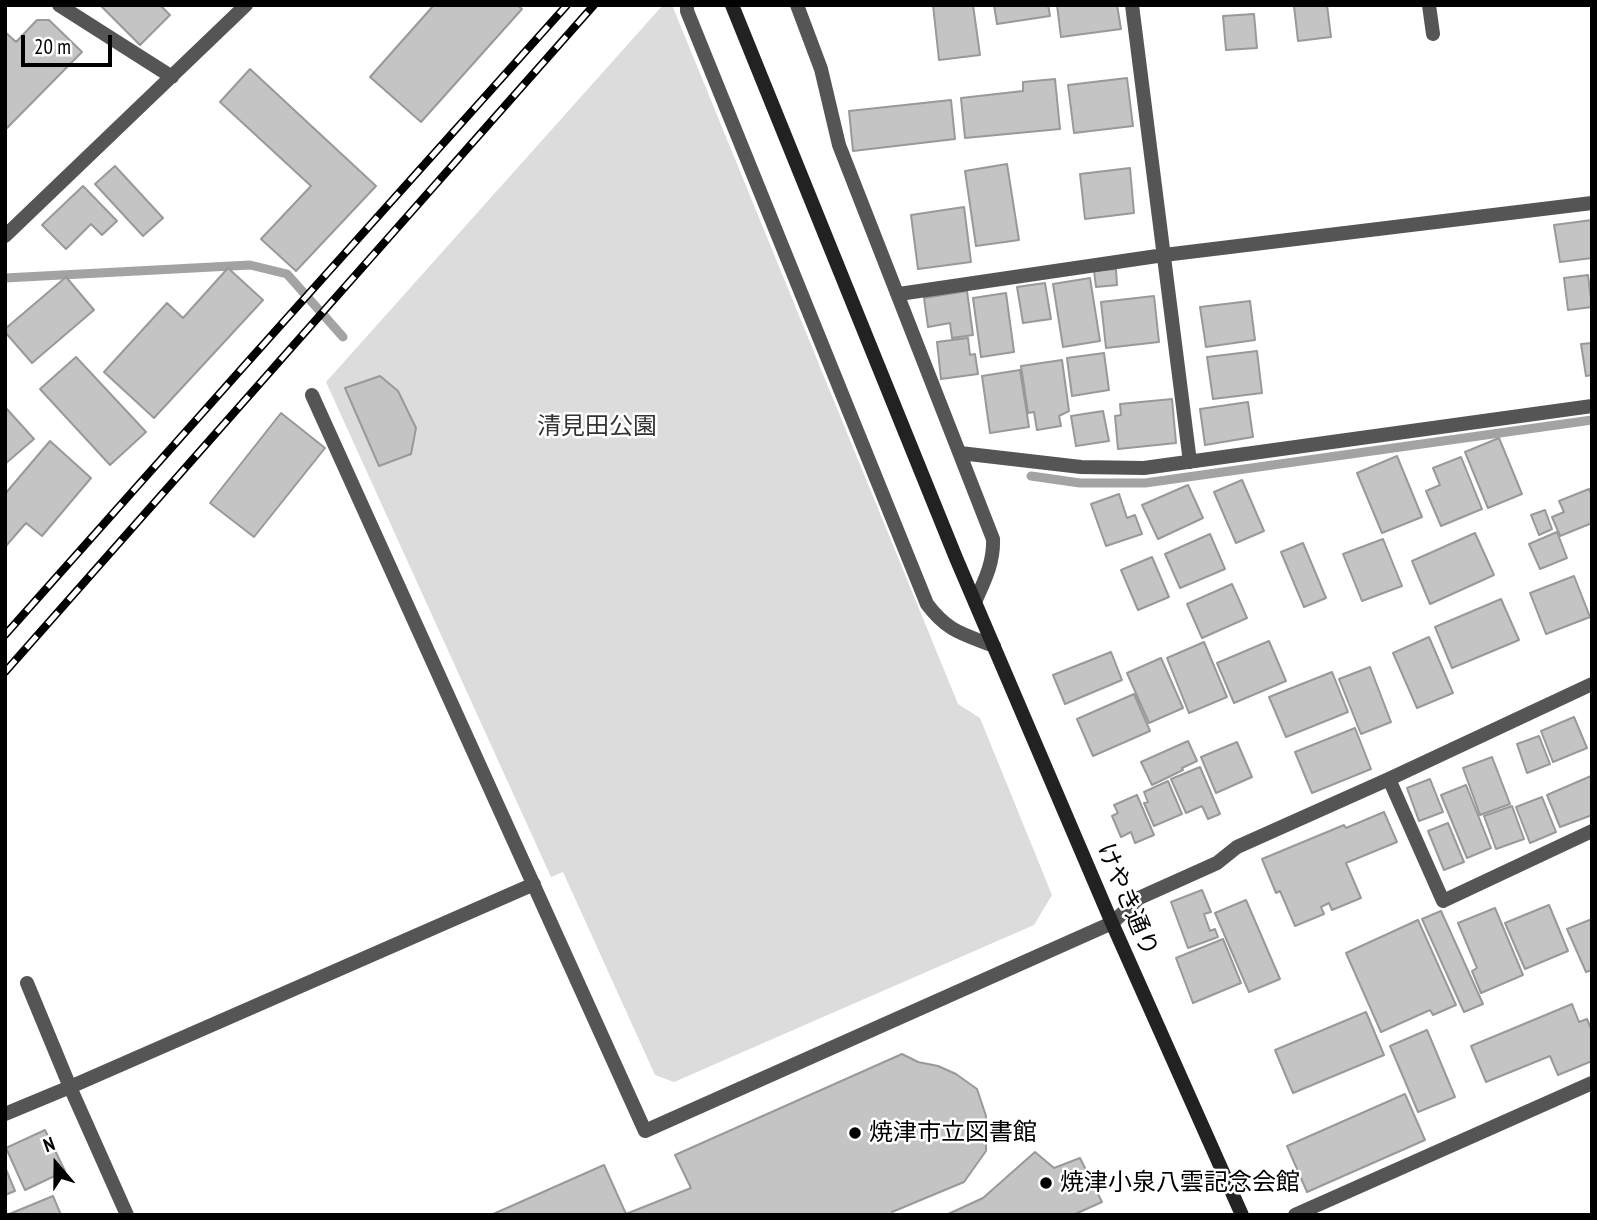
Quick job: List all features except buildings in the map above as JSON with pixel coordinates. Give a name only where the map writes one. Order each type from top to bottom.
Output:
[{"type":"street","points":[[59,5],[172,77]]},
{"type":"street","points":[[5,236],[246,5]]},
{"type":"street","points":[[687,5],[927,604],[938,618],[953,630],[994,646]]},
{"type":"street","name":"けやき通り","points":[[732,5],[975,602],[1112,923],[1242,1215]]},
{"type":"street","points":[[797,5],[821,69],[839,145],[993,538],[990,569],[975,602]]},
{"type":"street","points":[[1132,5],[1190,462]]},
{"type":"street","points":[[1429,5],[1433,34]]},
{"type":"street","points":[[899,294],[1164,255],[1592,203]]},
{"type":"street","points":[[312,395],[645,1131],[1112,923],[1139,898],[1217,863],[1237,847],[1592,684]]},
{"type":"street","points":[[960,453],[1082,467],[1144,468],[1592,406]]},
{"type":"street","points":[[1389,779],[1443,901],[1592,831]]},
{"type":"street","points":[[5,1114],[534,884]]},
{"type":"street","points":[[27,983],[127,1215]]},
{"type":"street","points":[[1295,1215],[1592,1083]]},
{"type":"green space","name":"清見田公園","points":[[663,5],[672,5],[958,704],[980,718],[1052,895],[1034,925],[674,1082],[655,1075],[563,872],[551,877],[326,382]]},
{"type":"waterway","points":[[5,278],[250,265],[287,274],[343,337]]},
{"type":"waterway","points":[[1031,476],[1080,483],[1145,483],[1592,420]]},
{"type":"railway","points":[[5,635],[567,5]]},
{"type":"railway","points":[[5,672],[594,5]]},
{"type":"place","name":"焼津市立図書館","points":[[855,1133]]},
{"type":"place","name":"焼津小泉八雲記念会館","points":[[1046,1183]]}]
